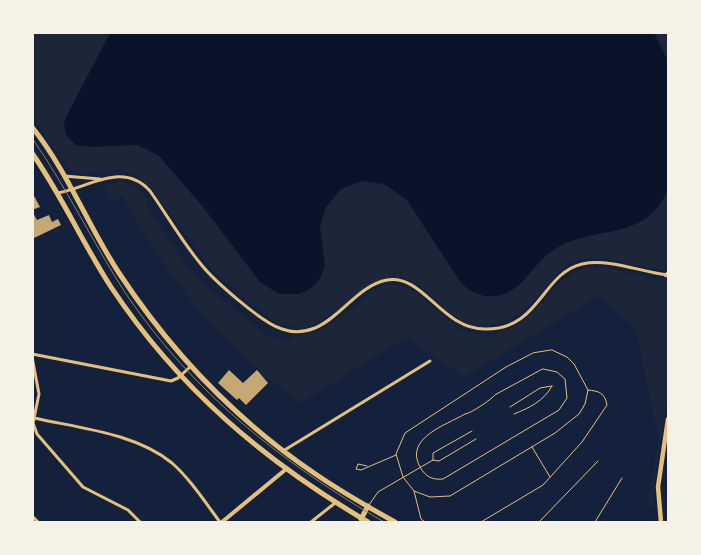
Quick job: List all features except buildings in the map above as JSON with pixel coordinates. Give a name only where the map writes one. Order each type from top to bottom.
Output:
[{"type":"main road","points":[[32,127],[64,176],[119,272],[155,323],[190,366],[235,411],[283,451],[332,485],[395,522]]},
{"type":"main road","points":[[32,153],[58,193],[117,295],[146,335],[180,376],[234,429],[285,470],[368,522]]},
{"type":"main road","points":[[660,522],[658,487],[668,419]]},
{"type":"main road","points":[[361,519],[368,506]]},
{"type":"street","points":[[64,176],[101,178],[126,176],[145,186],[206,270],[269,323],[290,331],[302,331],[321,325],[371,287],[385,281],[401,280],[412,284],[452,319],[470,327],[488,330],[506,326],[523,318],[561,275],[578,266],[604,263],[668,274]]},
{"type":"street","points":[[58,193],[72,190],[101,178]]},
{"type":"street","points":[[140,522],[128,510],[83,487],[39,437],[34,427],[39,394],[32,356],[168,380],[180,376],[190,366]]},
{"type":"street","points":[[283,451],[430,361]]},
{"type":"street","points":[[34,418],[144,445],[172,463],[184,475],[221,522],[285,470]]},
{"type":"street","points":[[311,522],[335,503]]},
{"type":"street","points":[[32,516],[38,522]]},
{"type":"lane","points":[[414,491],[430,497],[450,496],[569,423],[579,414],[585,404],[588,390],[574,364],[560,353],[552,350],[533,353],[506,367],[411,428],[400,441],[396,454],[403,478],[414,491],[421,519],[425,522]]},
{"type":"lane","points":[[543,369],[557,372],[565,379],[567,398],[559,410],[443,479],[433,480],[420,467],[417,449],[425,437],[465,414],[472,413],[481,404],[543,369]]},
{"type":"lane","points":[[510,407],[540,388],[552,386],[548,394],[540,401],[514,414]]},
{"type":"lane","points":[[480,522],[544,485],[582,442],[607,404],[606,397],[602,393],[588,390]]},
{"type":"lane","points":[[432,460],[433,452],[472,431]]},
{"type":"lane","points":[[368,506],[378,492],[432,460],[439,461],[476,439]]},
{"type":"lane","points":[[532,447],[550,478]]},
{"type":"lane","points":[[367,466],[396,454]]},
{"type":"lane","points":[[539,522],[598,460]]},
{"type":"lane","points":[[595,522],[622,478]]},
{"type":"shaded area","points":[[32,33],[668,33],[668,270],[609,259],[585,259],[574,262],[557,273],[536,299],[521,312],[503,322],[483,326],[474,325],[456,318],[424,290],[410,280],[400,277],[378,281],[319,323],[299,328],[281,325],[266,316],[213,271],[152,189],[133,173],[117,169],[82,173],[68,169],[33,118]]},
{"type":"shaded area","points":[[110,33],[654,33],[668,61],[668,189],[658,206],[647,218],[618,230],[570,241],[548,254],[511,291],[498,296],[486,296],[475,293],[461,283],[406,199],[384,184],[362,181],[341,189],[326,207],[320,226],[325,266],[319,280],[313,287],[300,294],[279,294],[260,282],[203,207],[158,155],[137,145],[91,147],[76,145],[66,135],[64,123],[66,117]]},
{"type":"shaded area","points":[[123,182],[134,186],[149,199],[145,204],[182,259],[201,282],[263,333],[280,340],[292,342],[293,335],[305,334],[327,326],[376,288],[389,285],[409,289],[454,324],[454,327],[480,335],[497,335],[498,332],[513,327],[525,319],[536,310],[555,288],[576,271],[589,267],[606,268],[634,275],[668,280],[668,395],[654,484],[653,505],[648,505],[659,439],[636,329],[600,295],[464,377],[406,337],[301,403],[247,360],[199,310],[158,255],[122,196],[113,201],[103,185]]},
{"type":"tram line","points":[[32,138],[57,176],[126,294],[152,330],[181,363],[210,394],[275,450],[346,499],[384,522]]}]
